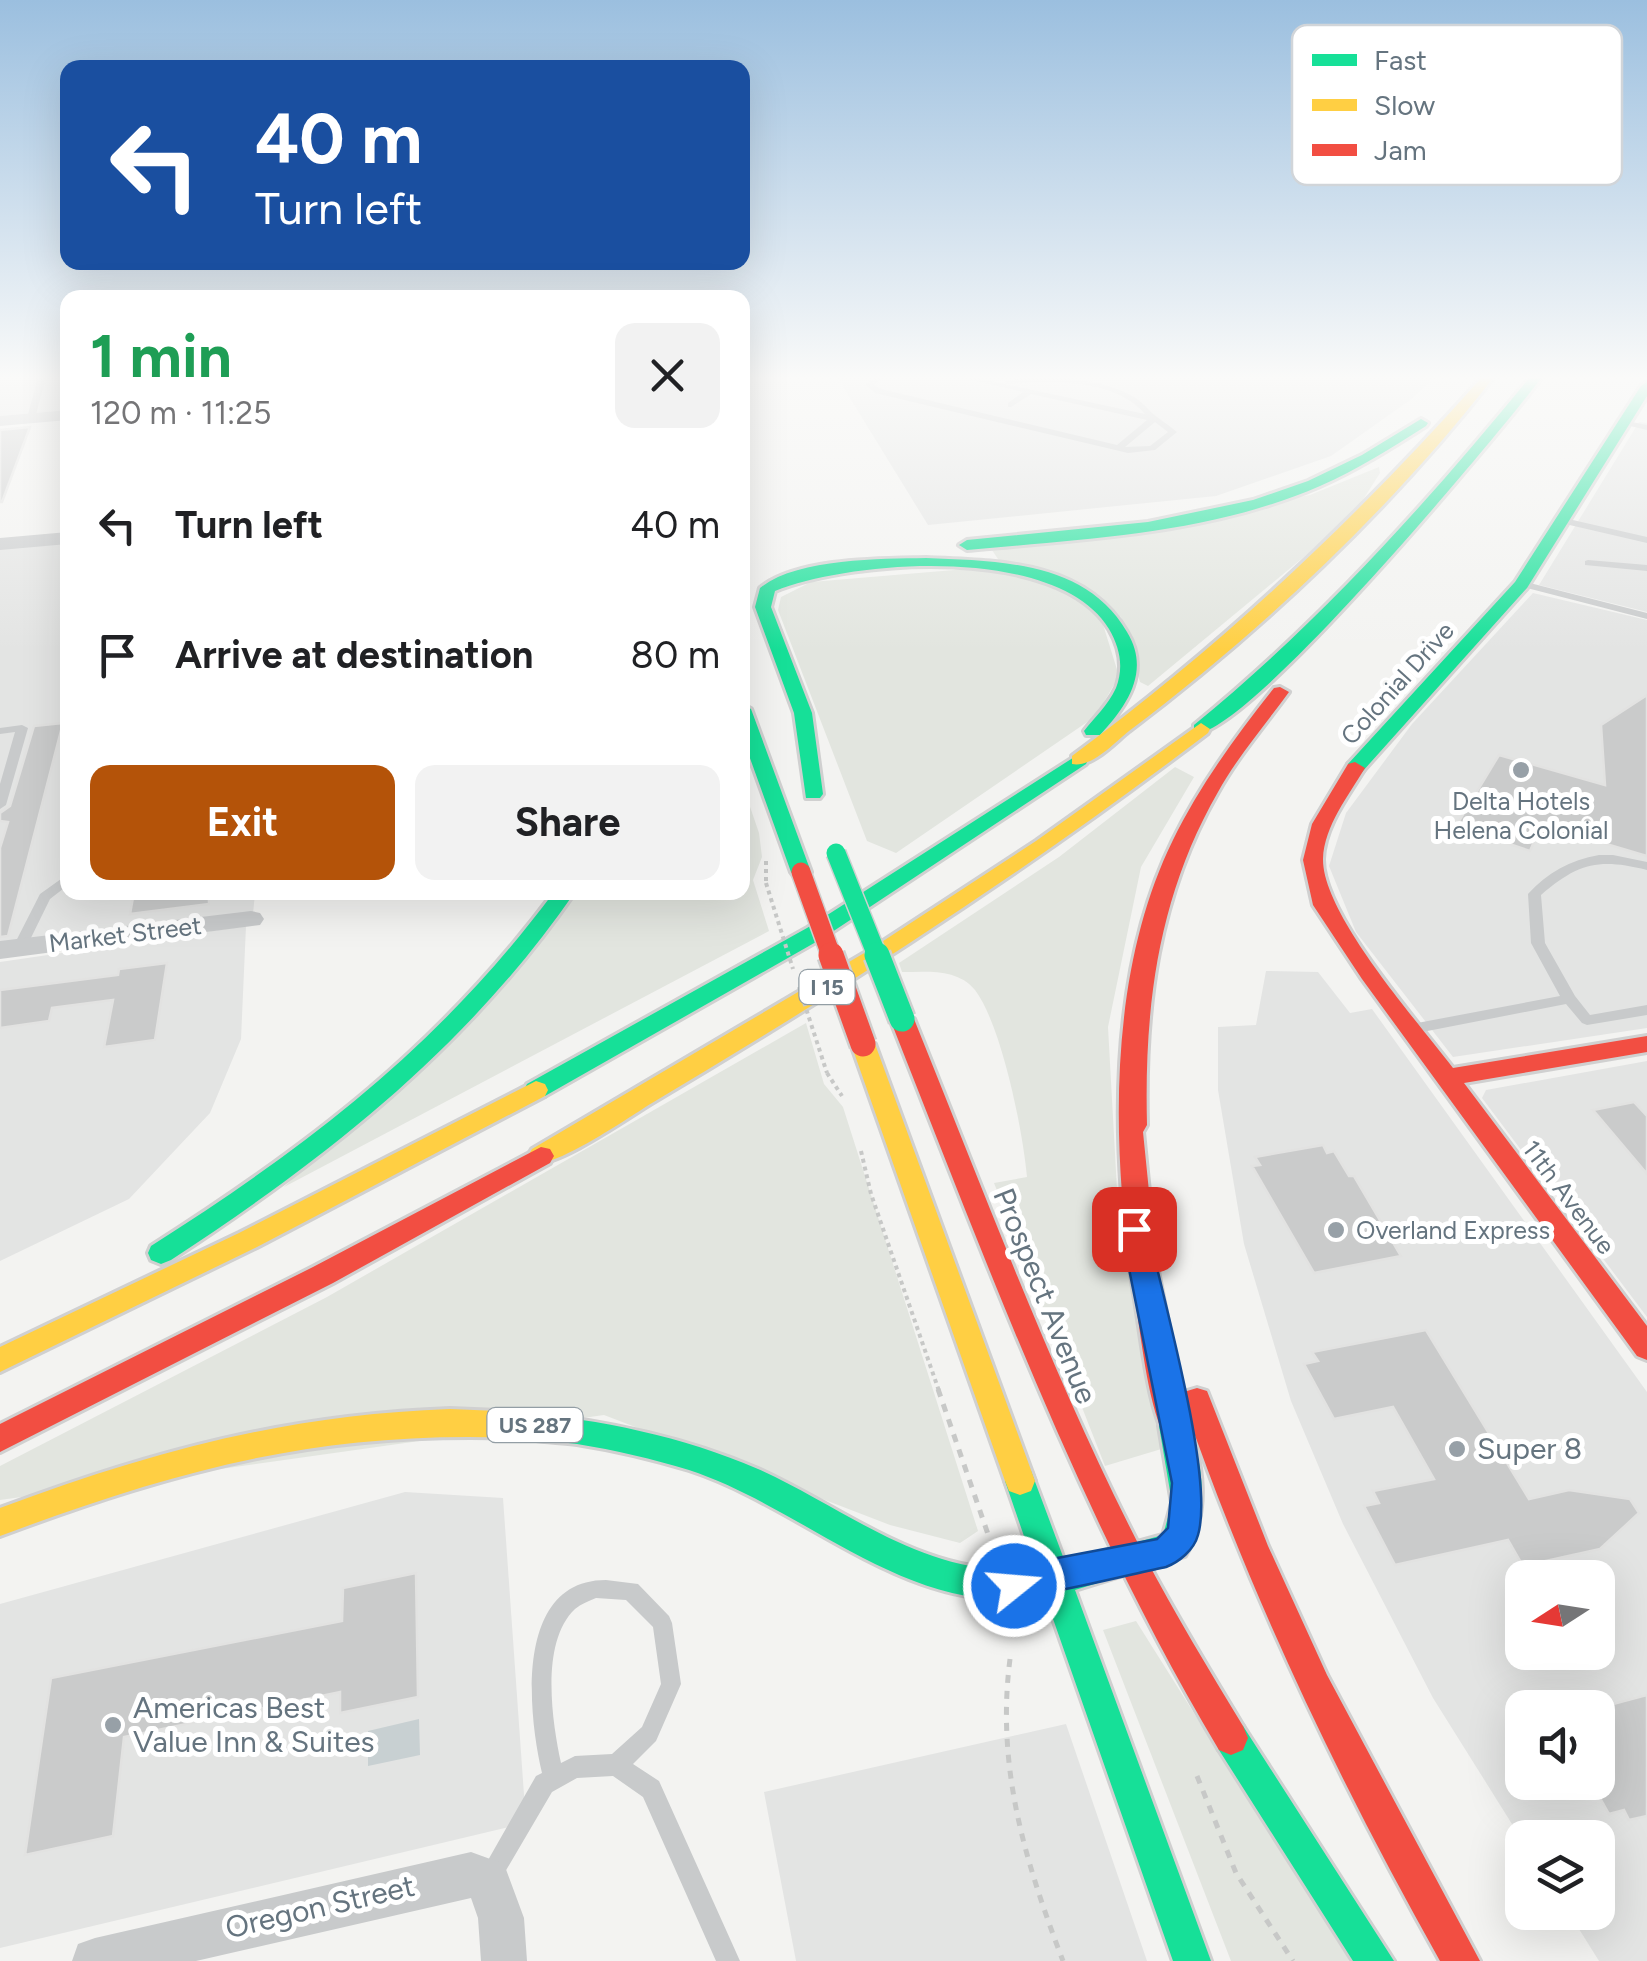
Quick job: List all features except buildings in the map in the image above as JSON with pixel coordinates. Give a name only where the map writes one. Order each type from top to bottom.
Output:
[{"type":"main road","points":[[750,569],[1160,524],[1266,504],[1356,469]]},
{"type":"main road","name":"I 15","points":[[0,1360],[266,1230],[601,1055],[794,943],[963,837],[1122,726],[1263,614],[1358,524],[1407,469]]},
{"type":"main road","name":"I 15","points":[[0,1439],[430,1218],[799,1004],[1080,819],[1210,720],[1322,623],[1429,511],[1463,469]]},
{"type":"main road","name":"Colonial Drive","points":[[1449,1077],[1330,914],[1312,866],[1316,838],[1330,805],[1397,716],[1467,648],[1522,584],[1603,469]]},
{"type":"main road","points":[[813,794],[812,754],[804,713],[763,607],[768,588],[800,576],[926,562],[981,563],[1036,574],[1074,588],[1108,614],[1127,646],[1129,681],[1117,706],[1095,730],[963,837]]},
{"type":"main road","points":[[1128,1558],[1156,1555],[1172,1548],[1186,1524],[1188,1497],[1134,1229],[1128,1162],[1133,1021],[1142,956],[1175,844],[1225,757],[1311,657],[1322,623]]},
{"type":"main road","name":"Prospect Avenue","points":[[750,633],[1052,1398],[1128,1558],[1234,1747],[1375,1961]]},
{"type":"main road","points":[[750,731],[1192,1961]]},
{"type":"main road","points":[[0,1338],[109,1283],[199,1230],[351,1122],[482,1001],[559,900]]},
{"type":"main road","points":[[1449,1077],[1647,1044]]},
{"type":"main road","name":"11th Avenue","points":[[1449,1077],[1647,1348]]},
{"type":"main road","points":[[1131,1094],[1143,1182],[1171,1314],[1230,1500],[1328,1720],[1461,1961]]},
{"type":"main road","name":"US 287","points":[[0,1522],[142,1469],[264,1435],[363,1420],[462,1419],[590,1433],[685,1455],[746,1478],[882,1550],[952,1575],[1014,1586],[1128,1558]]},
{"type":"street","points":[[0,544],[60,539]]},
{"type":"street","name":"Market Street","points":[[10,949],[251,918]]},
{"type":"street","name":"Oregon Street","points":[[95,1961],[448,1877],[488,1880]]},
{"type":"street","points":[[488,1880],[502,1918],[504,1961]]},
{"type":"lane","points":[[1564,521],[1647,540]]},
{"type":"lane","points":[[1588,562],[1647,568]]},
{"type":"lane","points":[[1522,584],[1647,616]]},
{"type":"lane","points":[[0,730],[22,728],[0,806]]},
{"type":"lane","points":[[1647,866],[1600,857],[1561,869],[1534,894],[1538,943],[1569,999],[1587,1020],[1647,1010]]},
{"type":"lane","points":[[10,949],[44,897],[60,884]]},
{"type":"lane","points":[[1412,1029],[1569,999]]},
{"type":"lane","points":[[554,1778],[539,1699],[546,1644],[560,1612],[591,1590],[631,1591],[662,1623],[671,1684],[649,1734],[616,1766]]},
{"type":"lane","points":[[488,1880],[544,1784],[575,1767],[616,1766],[652,1789],[728,1961]]},
{"type":"path","points":[[827,1073],[845,1100]]},
{"type":"path","points":[[859,1140],[871,1194],[992,1544]]},
{"type":"path","points":[[1010,1659],[1002,1732],[1011,1810],[1063,1961]]},
{"type":"path","points":[[1191,1759],[1236,1873],[1293,1961]]},
{"type":"shaded area","points":[[893,469],[1295,469],[1216,496],[928,525]]},
{"type":"shaded area","points":[[1379,469],[1352,517],[1148,686],[1140,682],[1121,617],[1000,562],[992,550],[1310,495]]},
{"type":"shaded area","points":[[1610,469],[1647,469],[1647,612],[1539,585]]},
{"type":"shaded area","points":[[60,542],[60,900],[254,900],[253,914],[0,946],[0,548]]},
{"type":"shaded area","points":[[978,568],[1057,586],[1101,618],[1119,676],[1096,716],[896,853],[867,841],[778,610],[781,597],[811,582]]},
{"type":"shaded area","points":[[1533,593],[1647,620],[1647,1028],[1453,1057],[1356,932],[1329,866],[1346,813],[1412,724]]},
{"type":"shaded area","points":[[1175,767],[1194,777],[1141,867],[1108,1027],[1118,1208],[1168,1447],[1105,1466],[994,1183],[1027,1177],[1016,1108],[994,1028],[968,983],[941,973],[902,972],[899,963],[1059,857]]},
{"type":"shaded area","points":[[750,807],[762,857],[753,880],[769,931],[284,1187],[571,900],[750,900]]},
{"type":"shaded area","points":[[246,926],[241,1039],[210,1113],[129,1199],[0,1261],[0,962]]},
{"type":"shaded area","points":[[1266,971],[1318,972],[1350,1013],[1372,1009],[1647,1392],[1647,1961],[1599,1961],[1580,1930],[1615,1930],[1615,1820],[1509,1820],[1433,1698],[1343,1524],[1291,1401],[1244,1244],[1218,1090],[1218,1027],[1256,1025]]},
{"type":"shaded area","points":[[806,1023],[824,1084],[843,1107],[978,1531],[960,1543],[890,1525],[604,1415],[0,1500],[0,1466],[327,1297]]},
{"type":"shaded area","points":[[1647,1061],[1647,1317],[1482,1098],[1486,1090]]},
{"type":"shaded area","points":[[405,1492],[503,1498],[526,1823],[0,1948],[0,1604]]},
{"type":"shaded area","points":[[1136,1621],[1350,1961],[1231,1961],[1103,1630]]},
{"type":"shaded area","points":[[419,1719],[420,1755],[368,1766],[368,1731]]},
{"type":"shaded area","points":[[1066,1724],[1147,1961],[796,1961],[764,1792]]},
{"type":"traffic: fast","points":[[967,545],[1090,534],[1204,517],[1259,503],[1345,469]]},
{"type":"traffic: fast","points":[[1201,729],[1337,607],[1462,469]]},
{"type":"traffic: fast","points":[[1355,768],[1521,585],[1595,469]]},
{"type":"traffic: fast","points":[[813,794],[803,713],[763,607],[768,588],[797,577],[879,564],[973,564],[1054,579],[1082,591],[1114,623],[1128,650],[1124,688],[1093,731]]},
{"type":"traffic: fast","points":[[750,731],[801,872]]},
{"type":"traffic: fast","points":[[536,1090],[815,933],[1079,760]]},
{"type":"traffic: fast","points":[[836,853],[902,1019]]},
{"type":"traffic: fast","points":[[161,1253],[276,1176],[382,1094],[479,1001],[559,900]]},
{"type":"traffic: fast","points":[[519,1425],[606,1436],[692,1458],[747,1479],[899,1559],[930,1572],[997,1586],[1086,1572],[1174,1546],[1182,1533],[1188,1503],[1174,1426]]},
{"type":"traffic: fast","points":[[1020,1481],[1192,1961]]},
{"type":"traffic: fast","points":[[1231,1738],[1375,1961]]},
{"type":"traffic: slow","points":[[1079,760],[1245,628],[1406,469]]},
{"type":"traffic: slow","points":[[541,1156],[711,1057],[962,901],[1123,789],[1201,729]]},
{"type":"traffic: slow","points":[[863,1044],[1020,1481]]},
{"type":"traffic: slow","points":[[0,1360],[248,1240],[536,1090]]},
{"type":"traffic: slow","points":[[0,1522],[128,1476],[254,1443],[318,1431],[383,1424],[519,1425]]},
{"type":"traffic: jam","points":[[1135,1125],[1133,1062],[1137,1003],[1161,893],[1209,791],[1280,692]]},
{"type":"traffic: jam","points":[[1355,768],[1322,824],[1313,860],[1324,905],[1370,974],[1647,1348]]},
{"type":"traffic: jam","points":[[801,872],[863,1044]]},
{"type":"traffic: jam","points":[[902,1019],[1012,1295],[1090,1477],[1133,1566],[1231,1738]]},
{"type":"traffic: jam","points":[[1449,1077],[1647,1044]]},
{"type":"traffic: jam","points":[[1131,1094],[1137,1220],[1174,1426]]},
{"type":"traffic: jam","points":[[0,1439],[323,1275],[541,1156]]},
{"type":"traffic: jam","points":[[1197,1400],[1282,1617],[1349,1757],[1461,1961]]},
{"type":"place","name":"Delta Hotels Helena Colonial","points":[[1521,770]]},
{"type":"place","name":"Overland Express","points":[[1336,1230]]},
{"type":"place","name":"Super 8","points":[[1457,1449]]},
{"type":"place","name":"Americas Best Value Inn & Suites","points":[[113,1725]]},
{"type":"route","points":[[1014,1586],[1052,1574],[1166,1552],[1183,1534],[1188,1512],[1187,1483],[1134,1229]]}]
